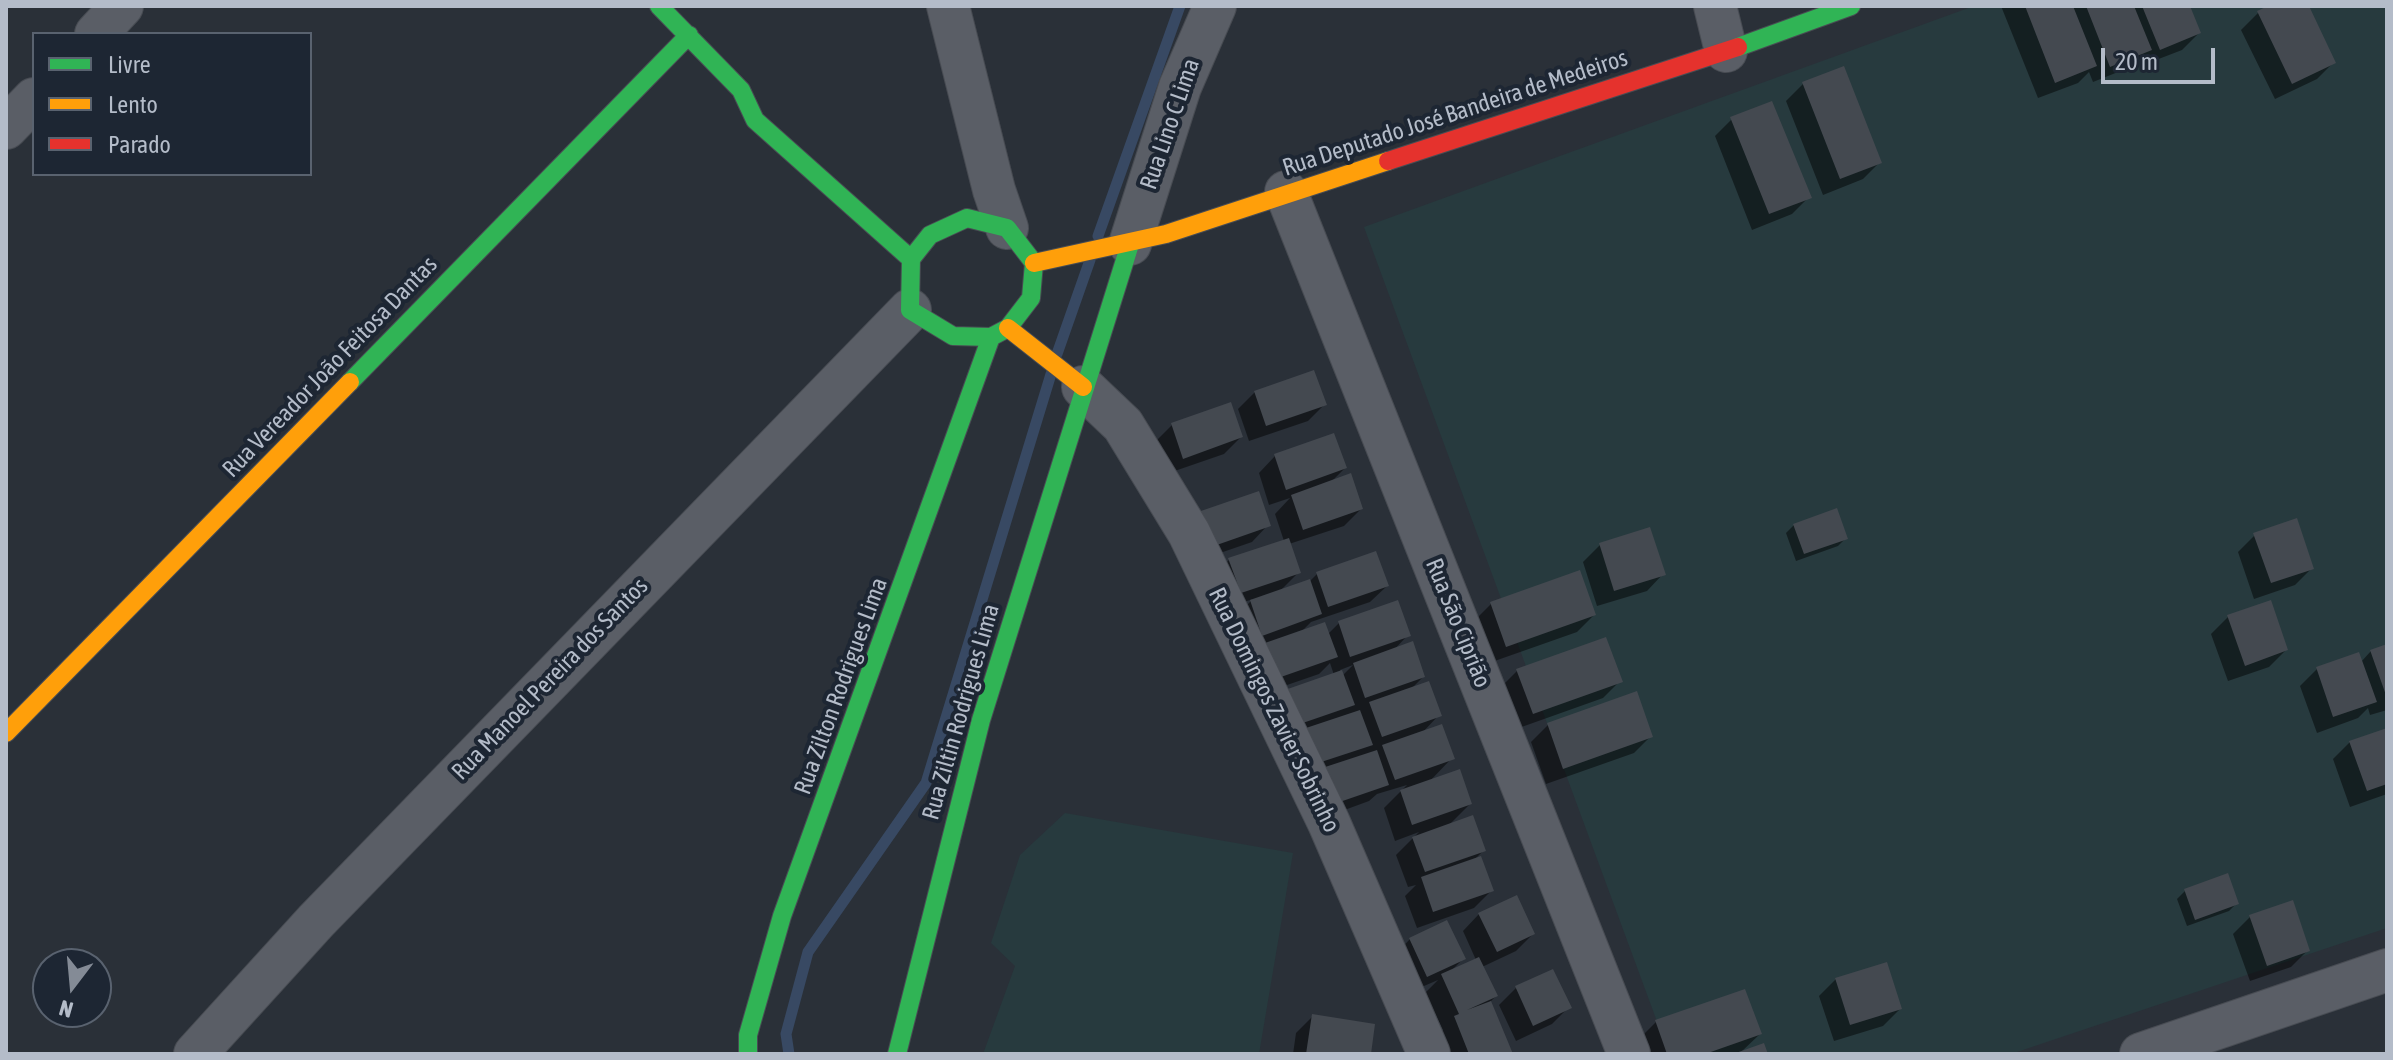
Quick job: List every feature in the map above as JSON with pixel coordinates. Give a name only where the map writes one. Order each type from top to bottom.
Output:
[{"type":"street","points":[[98,32],[122,6]]},
{"type":"street","points":[[659,6],[741,90],[755,120],[911,259]]},
{"type":"street","points":[[948,6],[994,190],[1007,228],[1034,263],[1031,298],[1008,328],[991,337],[953,336],[910,310],[911,259],[930,235],[967,218],[1007,228]]},
{"type":"street","name":"Rua Lino C Lima","points":[[1120,246],[1180,87],[1215,6]]},
{"type":"street","points":[[1715,6],[1726,51]]},
{"type":"street","name":"Rua Deputado José Bandeira de Medeiros","points":[[1034,263],[1120,246],[1726,51],[1851,6]]},
{"type":"street","name":"Rua Vereador João Feitosa Dantas","points":[[6,733],[689,35]]},
{"type":"street","points":[[741,90],[772,97]]},
{"type":"street","points":[[6,128],[32,101]]},
{"type":"street","name":"Rua São Ciprião","points":[[1286,192],[1629,1054]]},
{"type":"street","points":[[910,220],[930,235]]},
{"type":"street","points":[[1008,328],[1074,380],[1120,246]]},
{"type":"street","name":"Rua Manoel Pereira dos Santos","points":[[195,1054],[316,921],[910,310]]},
{"type":"street","name":"Rua Zilton Rodrigues Lima","points":[[748,1054],[748,1035],[782,916],[991,337]]},
{"type":"street","name":"Rua Ziltin Rodrigues Lima","points":[[897,1054],[981,720],[1074,380]]},
{"type":"street","name":"Rua Domingos Zavier Sobrinho","points":[[1074,380],[1123,425],[1189,533],[1329,823],[1429,1054]]},
{"type":"street","points":[[2141,1054],[2387,970]]},
{"type":"green space","points":[[1974,6],[2387,6],[2387,928],[2011,1054],[1669,1054],[1364,227]]},
{"type":"green space","points":[[1065,813],[1293,853],[1259,1054],[983,1054],[1015,966],[991,943],[1020,855]]},
{"type":"building","points":[[2025,6],[2073,6],[2097,66],[2055,83]]},
{"type":"building","points":[[2086,6],[2134,6],[2152,50],[2110,67]]},
{"type":"building","points":[[2142,6],[2190,6],[2201,33],[2160,50]]},
{"type":"building","points":[[2268,6],[2309,6],[2336,63],[2292,84],[2257,11]]},
{"type":"building","points":[[1844,66],[1882,163],[1840,179],[1802,82]]},
{"type":"building","points":[[1772,101],[1812,198],[1769,214],[1730,117]]},
{"type":"building","points":[[1314,370],[1327,405],[1266,426],[1254,391]]},
{"type":"building","points":[[1231,402],[1243,437],[1183,459],[1171,423]]},
{"type":"building","points":[[1334,433],[1347,468],[1286,490],[1274,454]]},
{"type":"building","points":[[1351,473],[1363,509],[1303,530],[1291,495]]},
{"type":"building","points":[[1259,491],[1271,526],[1211,547],[1198,512]]},
{"type":"building","points":[[1837,508],[1848,539],[1804,554],[1793,524]]},
{"type":"building","points":[[2297,518],[2314,569],[2271,583],[2253,533]]},
{"type":"building","points":[[1650,527],[1666,575],[1614,591],[1599,543]]},
{"type":"building","points":[[1289,538],[1301,573],[1241,593],[1228,558]]},
{"type":"building","points":[[1376,551],[1389,586],[1328,607],[1316,572]]},
{"type":"building","points":[[1580,570],[1596,615],[1506,647],[1490,602]]},
{"type":"building","points":[[1310,579],[1322,614],[1262,636],[1250,600]]},
{"type":"building","points":[[1398,600],[1411,636],[1350,657],[1338,621]]},
{"type":"building","points":[[2271,600],[2288,650],[2245,666],[2227,615]]},
{"type":"building","points":[[1325,622],[1338,657],[1278,678],[1265,643]]},
{"type":"building","points":[[1606,637],[1623,682],[1533,714],[1516,669]]},
{"type":"building","points":[[1413,641],[1425,677],[1365,698],[1353,663]]},
{"type":"building","points":[[2387,644],[2387,698],[2370,650]]},
{"type":"building","points":[[2359,652],[2377,702],[2333,717],[2316,667]]},
{"type":"building","points":[[1342,670],[1355,705],[1294,726],[1282,691]]},
{"type":"building","points":[[1429,681],[1442,716],[1382,737],[1369,702]]},
{"type":"building","points":[[1637,691],[1653,737],[1563,769],[1547,723]]},
{"type":"building","points":[[1360,710],[1373,745],[1312,765],[1300,730]]},
{"type":"building","points":[[1442,724],[1455,759],[1395,780],[1382,745]]},
{"type":"building","points":[[2387,728],[2387,784],[2367,791],[2349,741]]},
{"type":"building","points":[[1377,750],[1389,785],[1328,806],[1316,770]]},
{"type":"building","points":[[1460,769],[1472,804],[1412,825],[1400,790]]},
{"type":"building","points":[[1473,815],[1486,851],[1425,872],[1412,837]]},
{"type":"building","points":[[1481,856],[1494,891],[1433,912],[1421,877]]},
{"type":"building","points":[[2228,873],[2239,904],[2195,920],[2184,889]]},
{"type":"building","points":[[1517,895],[1535,934],[1497,952],[1478,913]]},
{"type":"building","points":[[2293,900],[2310,951],[2267,966],[2249,915]]},
{"type":"building","points":[[1447,920],[1466,959],[1427,977],[1409,938]]},
{"type":"building","points":[[1479,957],[1498,996],[1467,1010],[1491,1001],[1513,1054],[1469,1054],[1454,1016],[1459,1014],[1441,974]]},
{"type":"building","points":[[1887,962],[1902,1009],[1850,1025],[1835,978]]},
{"type":"building","points":[[1553,969],[1572,1008],[1533,1026],[1515,986]]},
{"type":"building","points":[[1745,989],[1762,1034],[1705,1054],[1667,1054],[1655,1020]]},
{"type":"building","points":[[1312,1014],[1375,1024],[1371,1054],[1306,1054]]},
{"type":"building","points":[[1764,1043],[1768,1054],[1733,1054]]},
{"type":"waterway","points":[[1098,236],[1180,6]]},
{"type":"waterway","points":[[1057,354],[1090,260]]},
{"type":"waterway","points":[[789,1054],[786,1034],[808,952],[926,783],[1051,374]]},
{"type":"traffic: fast","points":[[659,6],[741,90],[755,120],[911,259]]},
{"type":"traffic: fast","points":[[1738,47],[1851,6]]},
{"type":"traffic: fast","points":[[350,382],[689,35]]},
{"type":"traffic: fast","points":[[967,218],[1007,228],[1034,263],[1031,298],[1008,328],[991,337],[953,336],[910,310],[911,259],[930,235],[967,218]]},
{"type":"traffic: fast","points":[[897,1054],[981,720],[1130,244]]},
{"type":"traffic: fast","points":[[748,1054],[748,1035],[782,916],[991,337]]},
{"type":"traffic: slow","points":[[1034,263],[1166,234],[1388,161]]},
{"type":"traffic: slow","points":[[1008,328],[1083,387]]},
{"type":"traffic: slow","points":[[6,733],[350,382]]},
{"type":"traffic: jam","points":[[1388,161],[1738,47]]}]
